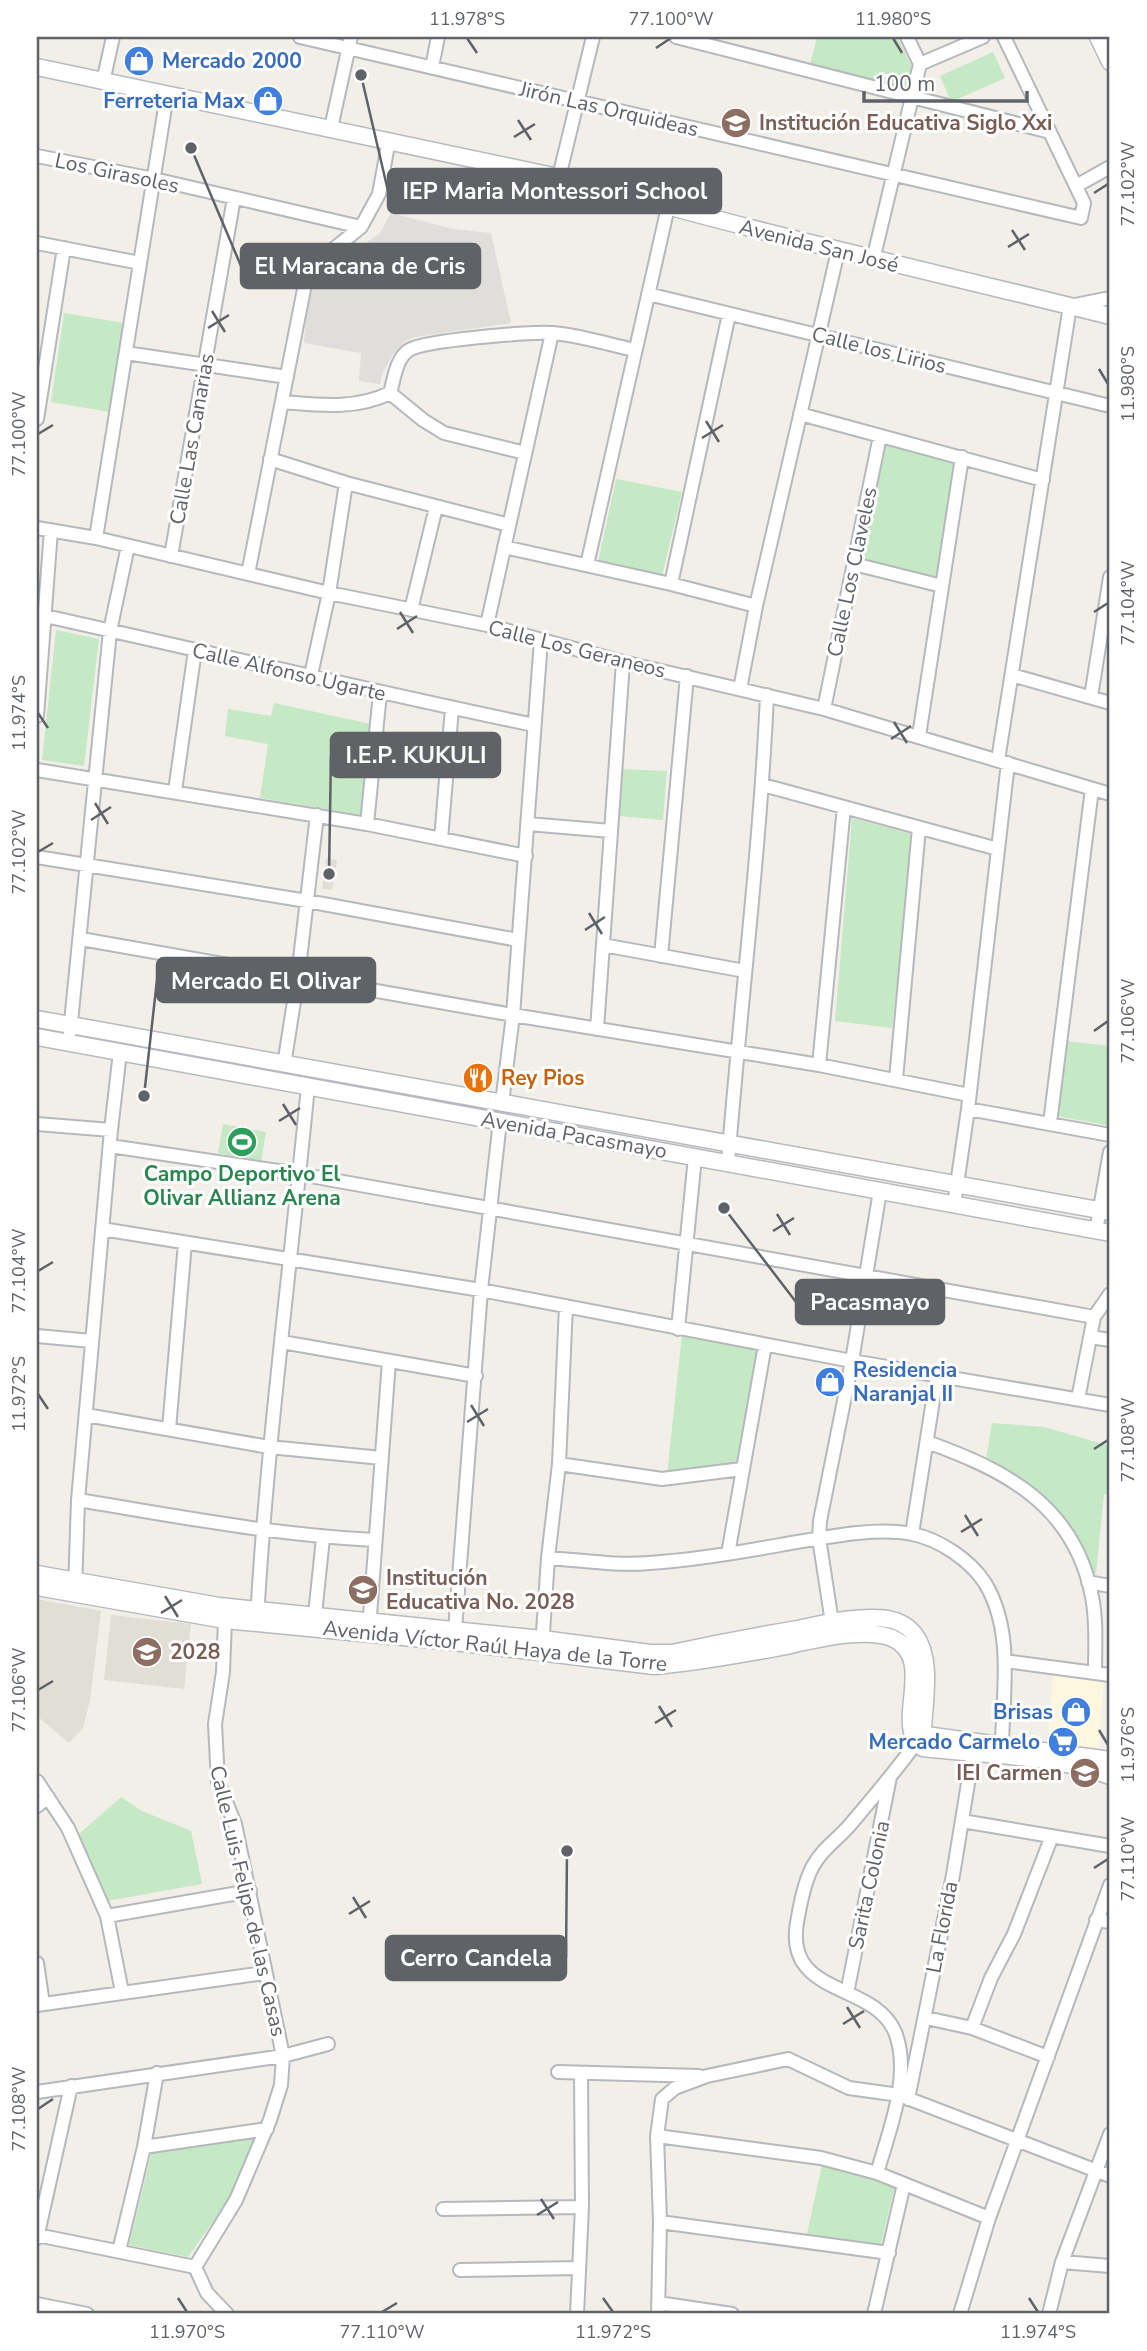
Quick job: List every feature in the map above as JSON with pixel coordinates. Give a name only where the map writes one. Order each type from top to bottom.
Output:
[{"type":"street","points":[[103,82],[113,37]]},
{"type":"street","name":"Jirón Las Orquideas","points":[[300,37],[350,42],[432,67],[1081,218],[1084,203],[1076,186]]},
{"type":"street","points":[[432,67],[438,37]]},
{"type":"street","points":[[559,177],[593,37]]},
{"type":"street","points":[[678,37],[1050,132]]},
{"type":"street","points":[[873,260],[920,64],[907,37]]},
{"type":"street","points":[[920,64],[983,37]]},
{"type":"street","points":[[1004,37],[1076,186],[1110,167]]},
{"type":"street","points":[[1098,37],[1110,62]]},
{"type":"street","points":[[331,128],[350,42]]},
{"type":"street","name":"Avenida San José","points":[[37,67],[559,177],[873,260],[1110,316]]},
{"type":"street","points":[[96,538],[167,95]]},
{"type":"street","points":[[248,574],[304,284],[320,260],[361,227],[379,194],[389,140]]},
{"type":"street","name":"Los Girasoles","points":[[37,156],[154,179],[361,227]]},
{"type":"street","name":"Calle Las Canarias","points":[[172,556],[234,198]]},
{"type":"street","points":[[587,565],[668,207]]},
{"type":"street","points":[[37,243],[140,263]]},
{"type":"street","points":[[37,419],[64,248]]},
{"type":"street","points":[[740,689],[756,606],[838,251]]},
{"type":"street","name":"Calle los Lirios","points":[[648,295],[1110,406]]},
{"type":"street","points":[[954,1205],[968,1109],[998,849],[1012,675],[1070,306],[1110,298]]},
{"type":"street","points":[[671,584],[730,314]]},
{"type":"street","points":[[282,402],[330,406],[378,399],[390,393],[400,358],[408,350],[421,345],[552,333],[635,350]]},
{"type":"street","points":[[486,625],[552,333]]},
{"type":"street","points":[[126,353],[287,377]]},
{"type":"street","points":[[390,393],[423,421],[444,433],[525,453]]},
{"type":"street","points":[[800,414],[1043,480]]},
{"type":"street","name":"Calle Los Claveles","points":[[824,709],[880,436]]},
{"type":"street","points":[[919,736],[961,457]]},
{"type":"street","points":[[270,459],[346,483],[509,525]]},
{"type":"street","points":[[311,675],[329,593],[346,483]]},
{"type":"street","points":[[411,610],[436,507]]},
{"type":"street","name":"Calle Los Geraneos","points":[[37,527],[96,538],[329,593],[486,625],[623,662],[824,709],[1110,794]]},
{"type":"street","points":[[37,716],[51,530]]},
{"type":"street","points":[[69,1042],[110,631],[128,546]]},
{"type":"street","points":[[504,547],[756,606]]},
{"type":"street","points":[[854,564],[942,586]]},
{"type":"street","points":[[1091,697],[1108,611],[1110,577]]},
{"type":"street","name":"Calle Alfonso Ugarte","points":[[45,616],[380,693],[534,725]]},
{"type":"street","points":[[502,1103],[513,1015],[541,640]]},
{"type":"street","points":[[176,791],[195,650]]},
{"type":"street","points":[[597,1029],[623,662]]},
{"type":"street","points":[[1012,675],[1110,703]]},
{"type":"street","points":[[662,956],[687,676]]},
{"type":"street","points":[[367,824],[380,693]]},
{"type":"street","points":[[728,1163],[736,1052],[763,785],[767,695]]},
{"type":"street","points":[[441,839],[452,708]]},
{"type":"street","points":[[37,770],[317,815],[526,856]]},
{"type":"street","points":[[763,785],[998,849]]},
{"type":"street","points":[[1050,1123],[1092,789]]},
{"type":"street","points":[[819,1065],[844,807]]},
{"type":"street","points":[[284,1065],[298,976],[317,815]]},
{"type":"street","points":[[528,824],[611,831]]},
{"type":"street","points":[[896,1079],[919,828]]},
{"type":"street","points":[[37,857],[307,901],[519,940]]},
{"type":"street","points":[[81,939],[513,1015],[819,1065],[969,1095]]},
{"type":"street","points":[[603,945],[745,971]]},
{"type":"street","name":"Avenida Pacasmayo","points":[[37,1019],[284,1065],[957,1182],[1105,1211]]},
{"type":"street","name":"Avenida Pacasmayo","points":[[37,1037],[1103,1232]]},
{"type":"street","points":[[75,1587],[78,1500],[120,1052]]},
{"type":"street","points":[[257,1615],[269,1447],[308,1086]]},
{"type":"street","points":[[968,1109],[1110,1135]]},
{"type":"street","points":[[455,1630],[481,1290],[500,1121]]},
{"type":"street","points":[[37,1124],[111,1130]]},
{"type":"street","points":[[110,1146],[299,1174],[489,1207],[1094,1317]]},
{"type":"street","points":[[1103,1232],[1110,1152]]},
{"type":"street","points":[[678,1329],[695,1157]]},
{"type":"street","points":[[833,1630],[819,1538],[820,1521],[852,1361],[880,1191]]},
{"type":"street","points":[[102,1229],[481,1290],[852,1361],[1110,1405]]},
{"type":"street","points":[[169,1429],[185,1242]]},
{"type":"street","points":[[1078,1399],[1094,1317],[1110,1294]]},
{"type":"street","points":[[37,1587],[75,1587],[219,1606],[257,1615],[369,1627],[455,1630],[542,1646],[548,1558],[559,1464],[566,1306]]},
{"type":"street","points":[[37,1336],[92,1342]]},
{"type":"street","points":[[1090,1337],[1110,1340]]},
{"type":"street","points":[[282,1342],[476,1376]]},
{"type":"street","points":[[728,1554],[765,1345]]},
{"type":"street","points":[[369,1627],[389,1361]]},
{"type":"street","points":[[912,1534],[937,1376]]},
{"type":"street","points":[[86,1415],[269,1447],[382,1458]]},
{"type":"street","points":[[927,1442],[971,1458],[1015,1481],[1061,1524],[1084,1568],[1088,1582],[1095,1624],[1095,1672]]},
{"type":"street","points":[[559,1464],[662,1479],[742,1469]]},
{"type":"street","points":[[78,1500],[261,1530],[323,1538],[374,1540]]},
{"type":"street","points":[[548,1558],[646,1563],[728,1554],[819,1538],[866,1533],[912,1534],[953,1552],[985,1583],[1002,1626],[1005,1661],[1002,1744]]},
{"type":"street","points":[[314,1621],[323,1538]]},
{"type":"street","points":[[37,1574],[75,1587],[225,1620],[257,1615]]},
{"type":"street","points":[[1088,1582],[1110,1586]]},
{"type":"street","name":"Avenida Víctor Raúl Haya de la Torre","points":[[369,1627],[542,1646],[654,1666],[685,1664],[876,1618],[888,1619],[903,1625],[916,1636],[925,1660],[923,1730],[926,1735],[1110,1760]]},
{"type":"street","name":"Calle Luis Felipe de las Casas","points":[[195,2267],[236,2200],[267,2129],[281,2085],[282,2056],[250,1891],[235,1824],[218,1782],[215,1724],[223,1672],[225,1620]]},
{"type":"street","name":"Avenida Víctor Raúl Haya de la Torre","points":[[833,1630],[885,1636],[904,1646],[912,1662],[911,1733],[916,1743]]},
{"type":"street","points":[[1005,1661],[1110,1675]]},
{"type":"street","points":[[877,2173],[903,2097],[899,2045],[894,2029],[877,2011],[825,1983],[809,1970],[797,1955],[796,1922],[813,1866],[891,1777],[916,1743],[923,1748],[1021,1758],[1094,1770],[1110,1776]]},
{"type":"street","name":"La Florida","points":[[903,2097],[926,2018],[973,1754]]},
{"type":"street","name":"Sarita Colonia","points":[[847,1993],[891,1777]]},
{"type":"street","points":[[37,1781],[68,1828],[107,1916],[122,1992]]},
{"type":"street","points":[[37,1807],[48,1797]]},
{"type":"street","points":[[962,1821],[1110,1846]]},
{"type":"street","points":[[972,2028],[991,1978],[1014,1934],[1052,1836]]},
{"type":"street","points":[[960,2314],[989,2218],[1110,1885]]},
{"type":"street","points":[[107,1916],[250,1891]]},
{"type":"street","points":[[1096,1920],[1110,1922]]},
{"type":"street","points":[[37,1963],[40,2005],[264,1973]]},
{"type":"street","points":[[926,2018],[972,2028],[1048,2057]]},
{"type":"street","points":[[37,2092],[282,2056],[328,2044]]},
{"type":"street","points":[[732,2314],[658,2309],[660,2222],[657,2136],[662,2099],[675,2088],[706,2076],[788,2059],[849,2088],[903,2097],[1110,2176]]},
{"type":"street","points":[[558,2072],[706,2076]]},
{"type":"street","points":[[119,2252],[144,2147],[157,2073]]},
{"type":"street","points":[[577,2314],[582,2207],[581,2074]]},
{"type":"street","points":[[71,2086],[37,2236],[195,2267],[207,2293],[227,2314]]},
{"type":"street","points":[[144,2147],[267,2129]]},
{"type":"street","points":[[1049,2314],[1062,2262],[1110,2134]]},
{"type":"street","points":[[657,2136],[821,2158],[877,2173],[989,2218]]},
{"type":"street","points":[[874,2314],[904,2185]]},
{"type":"street","points":[[443,2208],[582,2207]]},
{"type":"street","points":[[660,2222],[889,2253]]},
{"type":"street","points":[[1062,2262],[1110,2266]]},
{"type":"street","points":[[460,2270],[578,2268]]},
{"type":"street","points":[[37,2304],[88,2314]]},
{"type":"shaded area","points":[[391,213],[453,229],[491,233],[511,323],[414,337],[405,341],[391,357],[380,384],[359,381],[361,353],[304,343],[308,288],[316,288],[321,274],[380,233]]},
{"type":"shaded area","points":[[326,858],[337,860],[332,890],[322,889]]},
{"type":"shaded area","points":[[37,1599],[101,1611],[90,1700],[83,1728],[69,1743],[37,1716]]},
{"type":"shaded area","name":"2028","points":[[111,1615],[191,1624],[184,1689],[104,1680]]},
{"type":"shaded area","name":"Brisas","points":[[1053,1675],[1104,1681],[1099,1747],[1048,1743]]},
{"type":"green space","points":[[817,37],[897,37],[913,69],[908,87],[810,65]]},
{"type":"green space","points":[[993,52],[1005,78],[951,102],[940,76]]},
{"type":"green space","points":[[64,313],[124,323],[110,412],[51,402]]},
{"type":"green space","points":[[884,442],[956,462],[935,586],[857,570]]},
{"type":"green space","points":[[616,479],[682,492],[662,576],[598,562]]},
{"type":"green space","points":[[56,630],[99,639],[84,766],[42,760]]},
{"type":"green space","points":[[274,703],[371,724],[362,815],[260,798],[268,744],[225,736],[228,709],[271,716]]},
{"type":"green space","points":[[620,769],[667,771],[663,820],[619,816]]},
{"type":"green space","points":[[852,818],[915,835],[892,1028],[835,1021]]},
{"type":"green space","points":[[1066,1041],[1110,1046],[1110,1126],[1057,1116]]},
{"type":"green space","name":"Campo Deportivo El Olivar Allianz Arena","points":[[223,1124],[266,1132],[261,1161],[218,1153]]},
{"type":"green space","points":[[682,1334],[760,1348],[738,1465],[667,1475]]},
{"type":"green space","points":[[992,1423],[1044,1427],[1110,1446],[1110,1494],[1104,1494],[1096,1573],[1091,1574],[1064,1522],[986,1460]]},
{"type":"green space","points":[[121,1797],[142,1811],[191,1831],[202,1884],[107,1901],[78,1835]]},
{"type":"green space","points":[[258,2136],[229,2199],[188,2257],[129,2245],[152,2151]]},
{"type":"green space","points":[[822,2165],[895,2185],[880,2248],[806,2238]]},
{"type":"place","name":"Mercado 2000","points":[[139,61]]},
{"type":"place","name":"IEP Maria Montessori School","points":[[361,75]]},
{"type":"place","name":"Ferreteria Max","points":[[268,101]]},
{"type":"place","name":"Institución Educativa Siglo Xxi","points":[[736,123]]},
{"type":"place","name":"El Maracana de Cris","points":[[191,148]]},
{"type":"place","name":"I.E.P. KUKULI","points":[[329,874]]},
{"type":"place","name":"Rey Pios","points":[[478,1078]]},
{"type":"place","name":"Mercado El Olivar","points":[[144,1096]]},
{"type":"place","name":"Campo Deportivo El Olivar Allianz Arena","points":[[242,1142]]},
{"type":"place","name":"Pacasmayo","points":[[724,1208]]},
{"type":"place","name":"Residencia Naranjal II","points":[[830,1382]]},
{"type":"place","name":"Institución Educativa No. 2028","points":[[363,1590]]},
{"type":"place","name":"2028","points":[[147,1652]]},
{"type":"place","name":"Brisas","points":[[1076,1712]]},
{"type":"place","name":"Mercado Carmelo","points":[[1063,1742]]},
{"type":"place","name":"IEI Carmen","points":[[1085,1773]]},
{"type":"place","name":"Cerro Candela","points":[[567,1851]]}]
